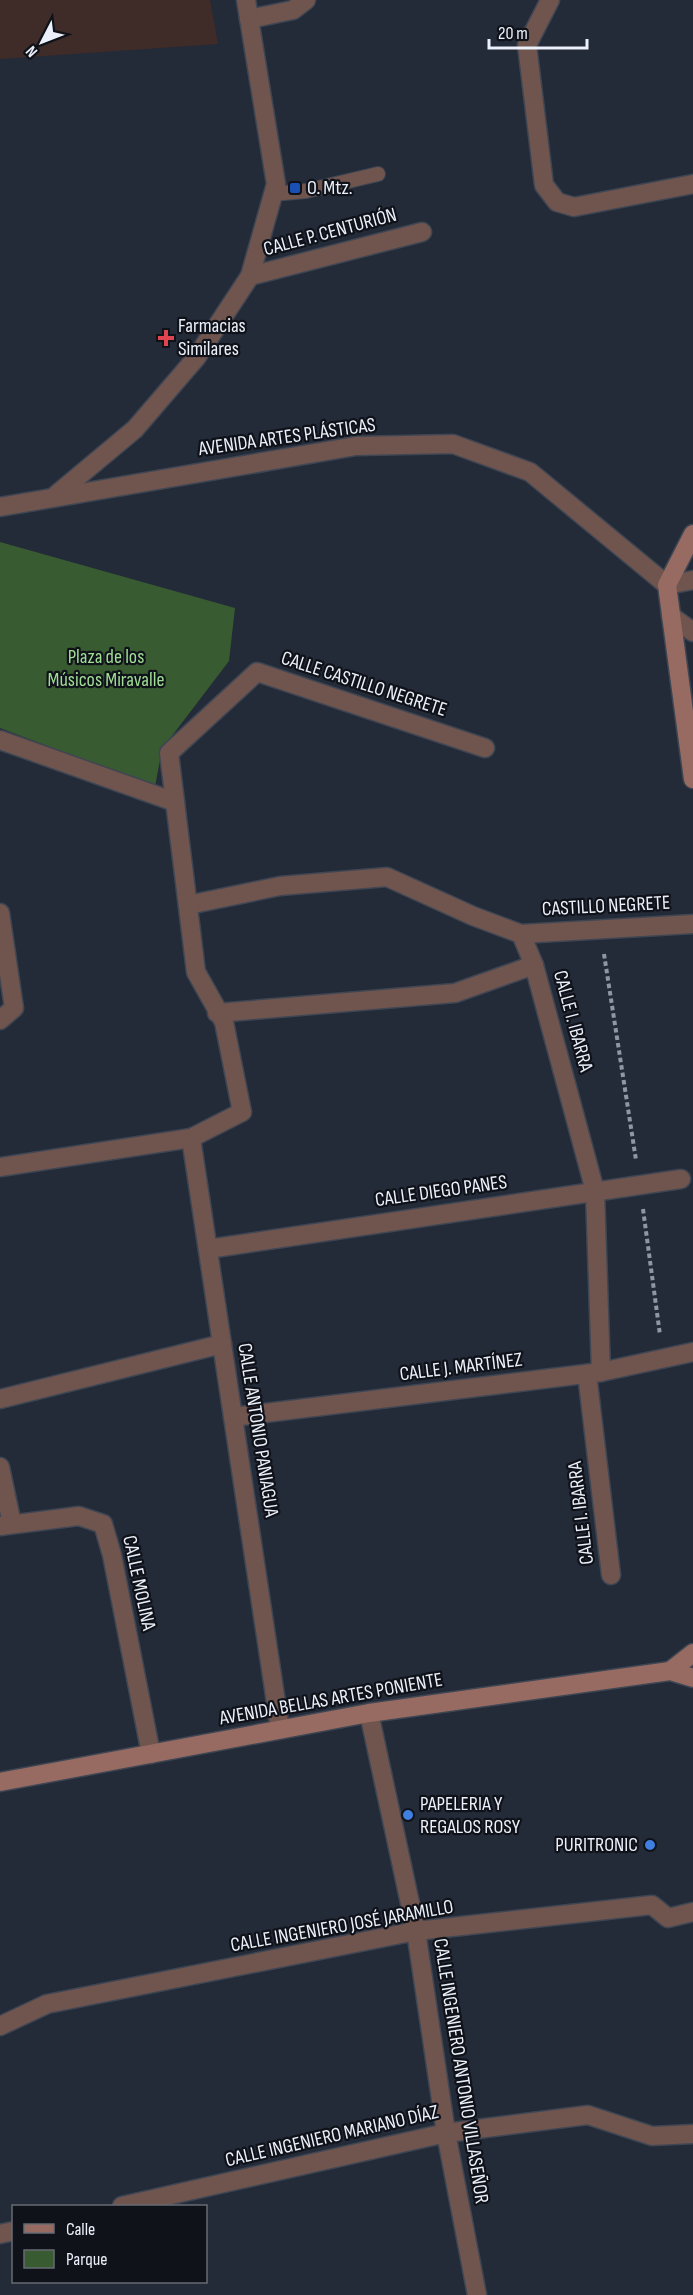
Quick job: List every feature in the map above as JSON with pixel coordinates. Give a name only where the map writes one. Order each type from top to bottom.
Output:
[{"type":"street","points":[[54,496],[135,429],[196,358],[250,276],[276,184],[246,0]]},
{"type":"street","points":[[249,19],[293,10],[306,0]]},
{"type":"street","points":[[550,0],[527,45],[544,185],[557,202],[574,207],[693,183]]},
{"type":"street","name":"CALLE P. CENTURIÓN","points":[[250,276],[422,232]]},
{"type":"street","name":"AVENIDA ARTES PLÁSTICAS","points":[[0,507],[356,446],[453,444],[530,472],[667,585]]},
{"type":"street","points":[[693,534],[667,585],[693,779]]},
{"type":"street","points":[[667,585],[693,580]]},
{"type":"street","points":[[671,616],[693,632]]},
{"type":"street","name":"CALLE CASTILLO NEGRETE","points":[[175,802],[169,753],[257,672],[485,748]]},
{"type":"street","points":[[0,740],[175,802],[196,972],[220,1017],[242,1112],[191,1138],[0,1167]]},
{"type":"street","points":[[188,905],[280,886],[387,878],[473,916],[521,934]]},
{"type":"street","points":[[0,913],[14,1008],[0,1020]]},
{"type":"street","name":"CASTILLO NEGRETE","points":[[521,934],[693,924]]},
{"type":"street","name":"CALLE I. IBARRA","points":[[521,934],[534,965],[595,1191],[594,1373],[611,1575]]},
{"type":"street","points":[[220,1017],[455,993],[534,965]]},
{"type":"street","name":"CALLE ANTONIO PANIAGUA","points":[[191,1138],[280,1729]]},
{"type":"street","name":"CALLE DIEGO PANES","points":[[208,1249],[681,1179]]},
{"type":"street","points":[[0,1398],[222,1344]]},
{"type":"street","name":"CALLE J. MARTÍNEZ","points":[[233,1417],[594,1373],[693,1352]]},
{"type":"street","points":[[0,1467],[6,1525]]},
{"type":"street","name":"CALLE MOLINA","points":[[6,1525],[79,1516],[103,1524],[112,1555],[151,1754]]},
{"type":"street","points":[[670,1671],[693,1653]]},
{"type":"street","points":[[670,1671],[693,1678]]},
{"type":"street","name":"AVENIDA BELLAS ARTES PONIENTE","points":[[0,1782],[369,1713],[670,1671]]},
{"type":"street","name":"CALLE INGENIERO ANTONIO VILLASEÑOR","points":[[369,1713],[416,1931],[446,2133],[477,2295]]},
{"type":"street","name":"CALLE INGENIERO JOSÉ JARAMILLO","points":[[0,2026],[47,2004],[416,1931],[652,1905],[668,1918],[693,1912]]},
{"type":"street","name":"CALLE INGENIERO MARIANO DÍAZ","points":[[126,2205],[446,2133],[588,2115],[652,2136],[693,2134]]},
{"type":"lane","points":[[273,194],[306,191],[378,174]]},
{"type":"path","points":[[600,929],[664,1358]]},
{"type":"shaded area","points":[[0,0],[210,0],[218,44],[0,59]]},
{"type":"green space","name":"Plaza de los Músicos Miravalle","points":[[0,542],[235,608],[229,661],[162,749],[155,787],[0,728]]},
{"type":"place","name":"O. Mtz.","points":[[295,188]]},
{"type":"place","name":"Farmacias Similares","points":[[166,338]]},
{"type":"place","name":"PAPELERIA Y REGALOS ROSY","points":[[408,1815]]},
{"type":"place","name":"PURITRONIC","points":[[650,1845]]}]
